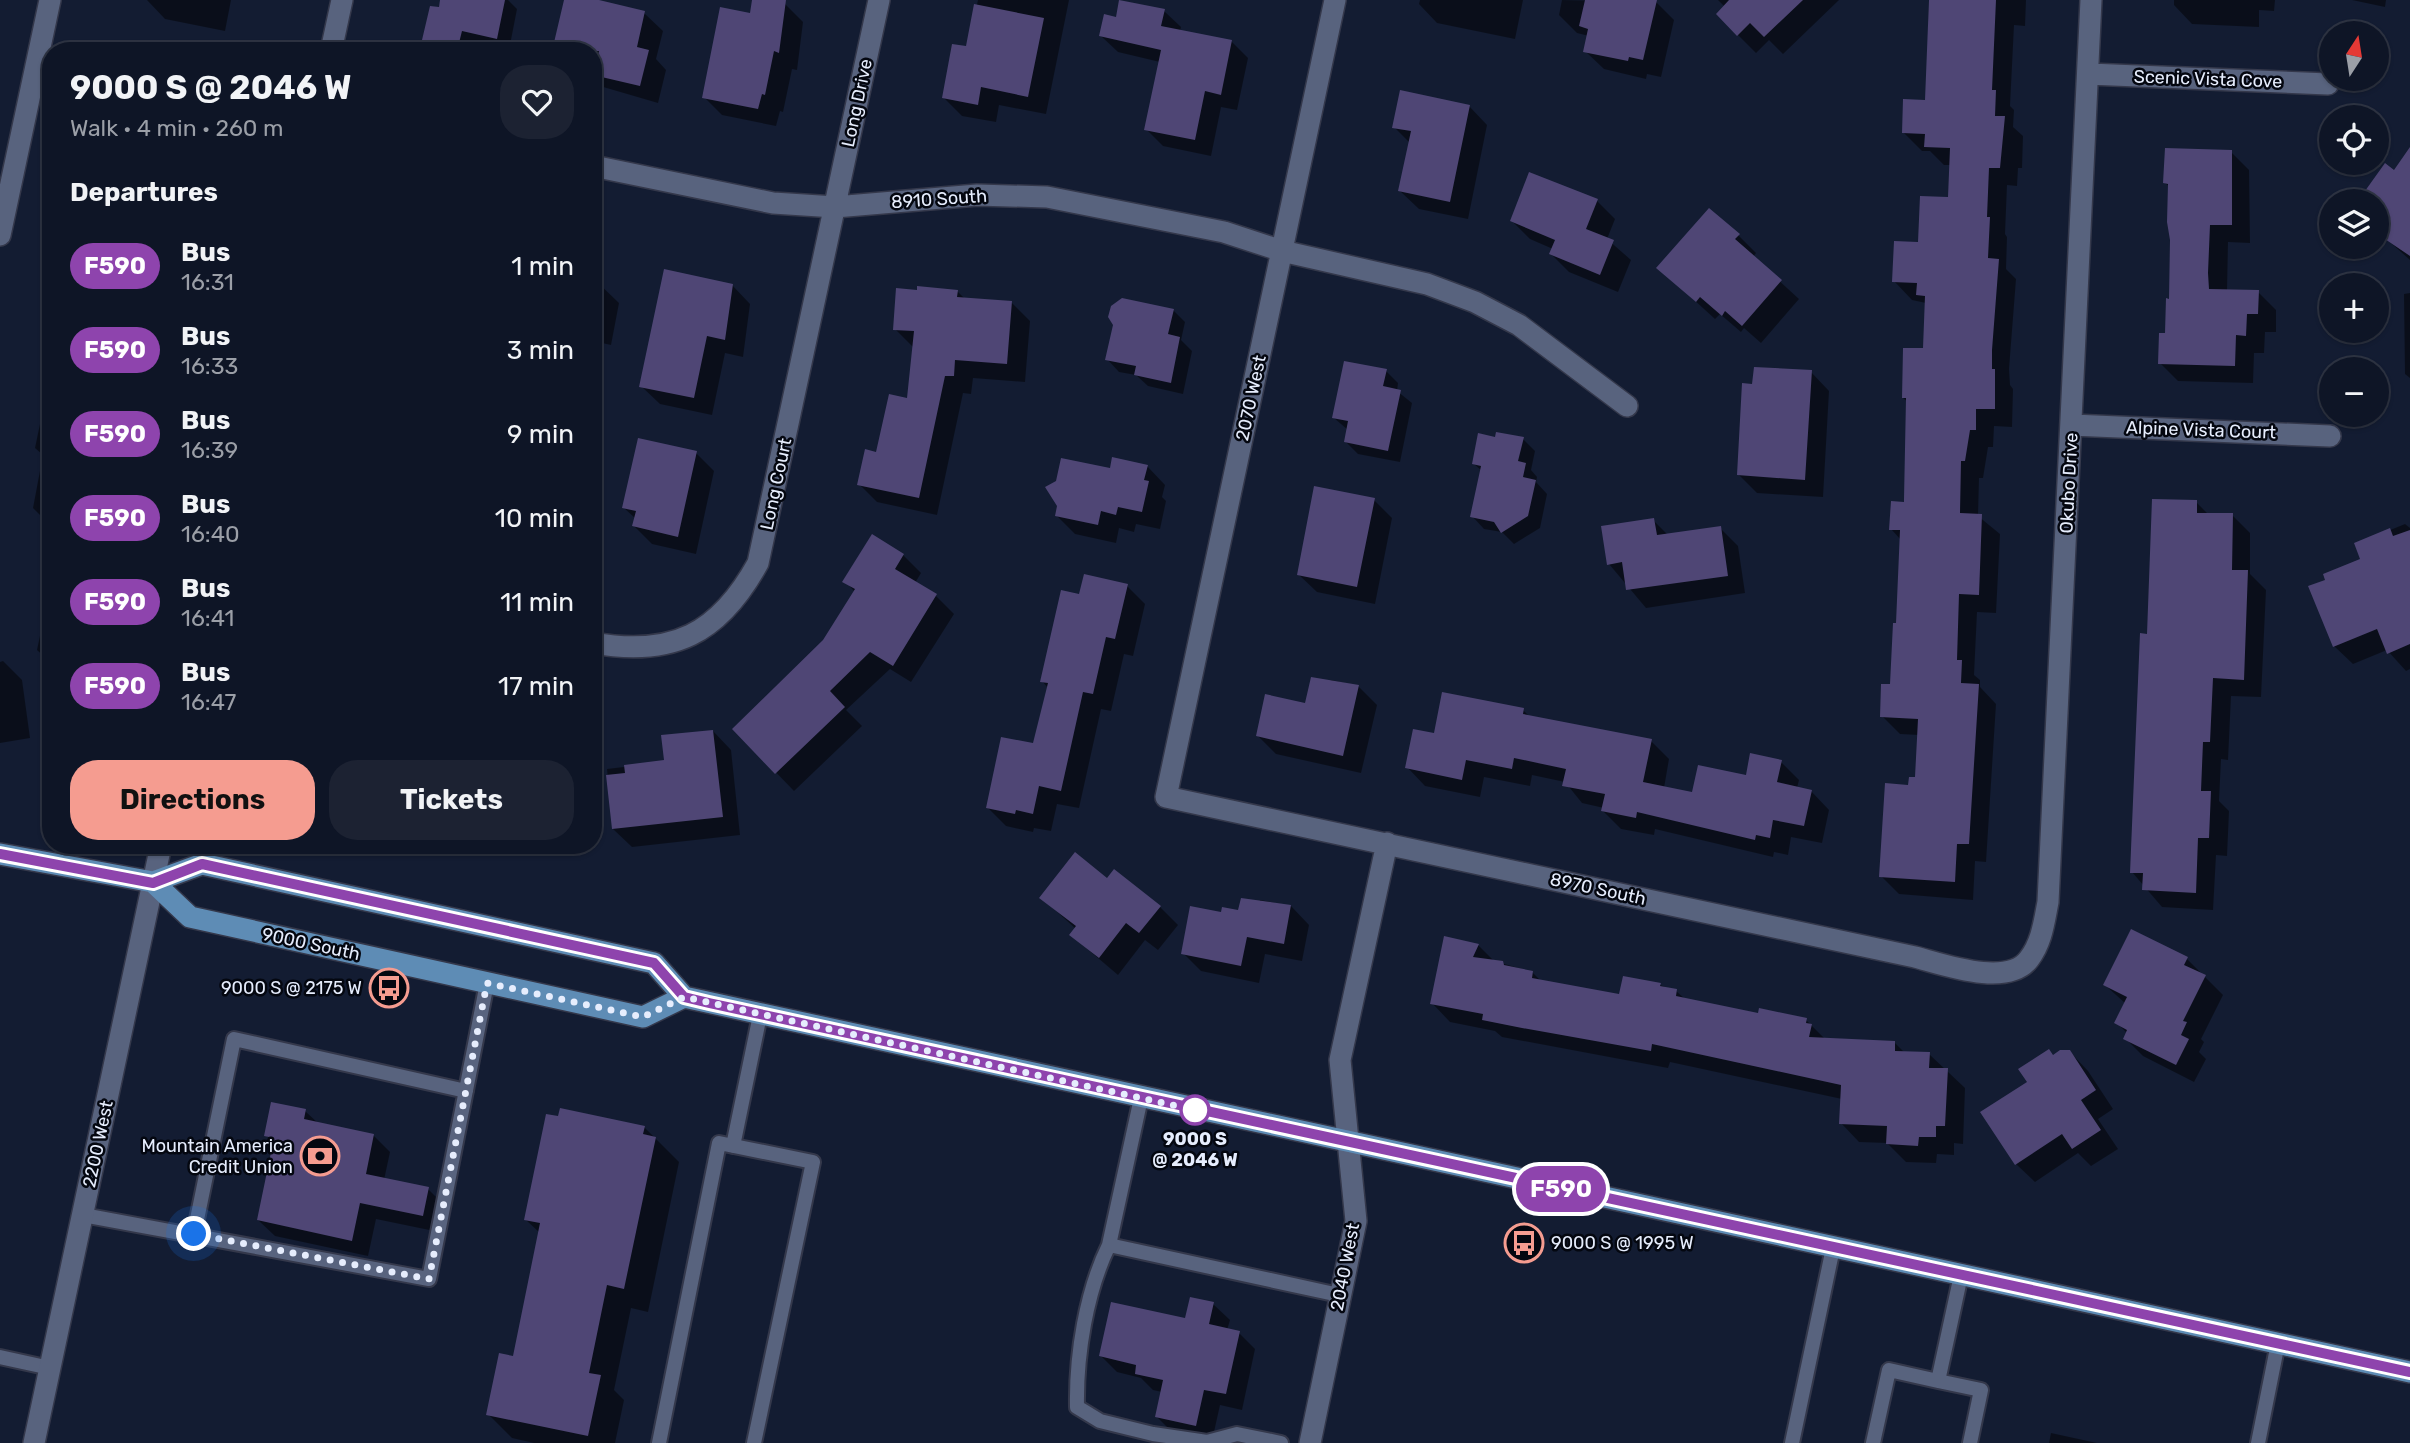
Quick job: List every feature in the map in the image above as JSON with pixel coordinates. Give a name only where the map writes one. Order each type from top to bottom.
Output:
[{"type":"main road","points":[[0,854],[153,883],[202,864],[654,963],[684,997],[760,1015],[2410,1372]]},
{"type":"main road","name":"9000 South","points":[[153,883],[190,917],[643,1017],[684,997]]},
{"type":"street","points":[[46,42],[50,0]]},
{"type":"street","points":[[333,42],[342,0]]},
{"type":"street","name":"Long Drive","points":[[835,207],[879,0]]},
{"type":"street","name":"2070 West","points":[[1167,797],[1335,0]]},
{"type":"street","name":"Okubo Drive","points":[[2028,962],[2041,939],[2048,902],[2091,0]]},
{"type":"street","points":[[0,236],[42,70]]},
{"type":"street","name":"Scenic Vista Cove","points":[[2088,74],[2319,84]]},
{"type":"street","name":"8910 South","points":[[602,168],[773,203],[835,207],[977,195],[1047,197],[1224,232],[1282,251],[1427,285],[1475,302],[1519,325],[1627,406]]},
{"type":"street","name":"Long Court","points":[[602,644],[658,647],[696,635],[722,616],[741,594],[758,564],[835,207]]},
{"type":"street","name":"Alpine Vista Court","points":[[2072,425],[2330,436]]},
{"type":"street","name":"8970 South","points":[[1167,797],[1915,957],[1969,972],[2006,972],[2028,962]]},
{"type":"street","name":"2040 West","points":[[1310,1443],[1356,1221],[1346,1142],[1340,1060],[1387,843]]},
{"type":"street","name":"2200 West","points":[[34,1443],[159,854]]},
{"type":"lane","points":[[83,1215],[429,1279],[487,983]]},
{"type":"lane","points":[[733,1146],[760,1015]]},
{"type":"lane","points":[[194,1234],[234,1039],[466,1091]]},
{"type":"lane","points":[[1141,1098],[1108,1245],[1099,1266],[1090,1302],[1076,1380],[1077,1407],[1100,1421],[1153,1434],[1207,1442],[1237,1434],[1281,1443]]},
{"type":"lane","points":[[659,1443],[719,1143],[813,1162],[754,1443]]},
{"type":"lane","points":[[1108,1245],[1339,1296]]},
{"type":"lane","points":[[1792,1443],[1833,1248]]},
{"type":"lane","points":[[1938,1381],[1961,1275]]},
{"type":"lane","points":[[2258,1443],[2278,1343]]},
{"type":"lane","points":[[0,1357],[50,1368]]},
{"type":"lane","points":[[1873,1443],[1889,1370],[1981,1390],[1970,1443]]},
{"type":"building","points":[[440,0],[505,0],[497,39],[462,31],[459,42],[422,40],[430,6],[439,7]]},
{"type":"building","points":[[564,0],[599,0],[645,11],[637,47],[649,50],[640,86],[602,77],[602,42],[554,42]]},
{"type":"building","points":[[752,0],[786,0],[779,53],[774,51],[765,95],[762,94],[758,109],[702,98],[720,7],[750,13]]},
{"type":"building","points":[[1119,0],[1165,9],[1161,26],[1232,40],[1221,95],[1205,91],[1195,140],[1144,130],[1161,50],[1099,36],[1104,14],[1116,17]]},
{"type":"building","points":[[1585,0],[1657,0],[1643,60],[1629,57],[1628,61],[1583,52],[1588,29],[1579,26]]},
{"type":"building","points":[[1729,0],[1803,0],[1764,37],[1750,23],[1737,36],[1716,14]]},
{"type":"building","points":[[1929,0],[1996,0],[1992,90],[1996,90],[1995,116],[2005,116],[2000,168],[1989,168],[1987,217],[1990,217],[1988,258],[1999,259],[1992,350],[1995,409],[1976,409],[1976,430],[1970,430],[1965,461],[1961,461],[1960,513],[1982,514],[1979,595],[1959,594],[1957,660],[1962,660],[1961,683],[1979,684],[1969,844],[1957,844],[1955,882],[1879,877],[1885,783],[1908,785],[1909,777],[1915,777],[1918,719],[1880,717],[1881,684],[1890,684],[1893,623],[1896,623],[1900,530],[1889,530],[1891,501],[1904,502],[1906,398],[1902,398],[1903,348],[1923,348],[1925,296],[1916,295],[1917,283],[1892,282],[1894,241],[1918,242],[1920,196],[1948,197],[1950,148],[1924,147],[1925,134],[1902,133],[1903,99],[1925,100]]},
{"type":"building","points":[[974,4],[1044,18],[1028,97],[981,87],[978,105],[942,98],[952,44],[966,46]]},
{"type":"building","points":[[1400,90],[1470,105],[1450,202],[1398,191],[1411,131],[1392,128]]},
{"type":"building","points":[[2410,147],[2410,256],[2389,242],[2389,189],[2366,189],[2376,175],[2389,175],[2389,166],[2394,170]]},
{"type":"building","points":[[2165,148],[2232,150],[2232,225],[2210,225],[2208,273],[2209,289],[2259,290],[2258,314],[2247,314],[2246,336],[2236,335],[2235,366],[2158,364],[2159,333],[2165,333],[2166,298],[2169,299],[2168,184],[2163,183]]},
{"type":"building","points":[[1529,172],[1598,199],[1586,229],[1614,240],[1600,275],[1549,254],[1555,240],[1510,221]]},
{"type":"building","points":[[1709,208],[1740,234],[1735,239],[1782,280],[1742,326],[1725,311],[1722,316],[1700,297],[1696,302],[1656,268]]},
{"type":"building","points":[[664,269],[733,284],[725,340],[707,336],[694,398],[639,387]]},
{"type":"building","points":[[917,286],[958,290],[957,297],[1012,301],[1007,364],[955,360],[954,376],[945,376],[919,498],[857,485],[865,449],[876,452],[889,394],[907,398],[914,331],[893,330],[896,288],[917,290]]},
{"type":"building","points":[[1122,298],[1174,309],[1168,334],[1180,337],[1171,383],[1134,375],[1136,366],[1105,360],[1113,325],[1108,317],[1111,306]]},
{"type":"building","points":[[1344,361],[1387,369],[1383,386],[1401,390],[1388,451],[1344,442],[1348,421],[1332,418]]},
{"type":"building","points":[[1754,367],[1812,370],[1805,480],[1737,475],[1742,383],[1752,384]]},
{"type":"building","points":[[1496,432],[1524,437],[1518,461],[1526,463],[1523,477],[1536,480],[1528,516],[1501,533],[1494,522],[1470,517],[1481,466],[1472,464],[1478,433],[1495,437]]},
{"type":"building","points":[[638,438],[697,451],[678,537],[632,526],[636,511],[622,508]]},
{"type":"building","points":[[1112,457],[1148,465],[1144,480],[1149,481],[1142,512],[1118,507],[1116,515],[1101,511],[1098,525],[1055,516],[1057,506],[1045,487],[1056,481],[1061,458],[1110,468]]},
{"type":"building","points":[[1314,486],[1375,498],[1357,587],[1297,575]]},
{"type":"building","points":[[2152,499],[2197,500],[2197,513],[2233,513],[2232,570],[2248,570],[2244,680],[2213,678],[2210,742],[2203,742],[2201,791],[2211,791],[2209,838],[2198,838],[2196,893],[2142,890],[2143,873],[2130,873],[2140,633],[2147,634]]},
{"type":"building","points":[[1654,518],[1657,535],[1721,526],[1728,576],[1626,590],[1622,562],[1607,565],[1601,526]]},
{"type":"building","points":[[2390,528],[2393,536],[2410,530],[2410,644],[2387,654],[2377,629],[2333,647],[2308,586],[2325,580],[2323,574],[2360,559],[2354,543]]},
{"type":"building","points":[[872,534],[904,554],[895,569],[937,594],[893,666],[870,652],[830,691],[845,707],[775,774],[732,729],[823,640],[855,589],[842,582]]},
{"type":"building","points":[[1084,574],[1128,584],[1115,639],[1106,637],[1093,694],[1083,692],[1061,791],[1039,786],[1033,814],[1016,810],[1015,814],[986,808],[1001,737],[1033,743],[1048,683],[1040,682],[1061,590],[1079,594]]},
{"type":"building","points":[[1311,677],[1359,685],[1343,756],[1256,736],[1265,694],[1305,703]]},
{"type":"building","points":[[1442,692],[1524,708],[1523,714],[1652,739],[1643,782],[1692,792],[1698,765],[1746,775],[1750,753],[1782,760],[1777,782],[1812,790],[1804,826],[1773,820],[1770,838],[1756,835],[1755,840],[1637,812],[1636,818],[1601,811],[1605,794],[1562,786],[1566,769],[1514,758],[1512,769],[1466,760],[1462,780],[1405,768],[1413,729],[1434,733]]},
{"type":"building","points":[[713,730],[723,817],[612,829],[606,775],[625,773],[624,765],[664,760],[661,735]]},
{"type":"building","points":[[1075,852],[1107,878],[1114,869],[1161,906],[1139,933],[1126,923],[1099,958],[1069,935],[1076,926],[1039,898]]},
{"type":"building","points":[[1241,898],[1291,905],[1284,944],[1247,937],[1241,966],[1181,954],[1190,906],[1221,912],[1222,907],[1238,910]]},
{"type":"building","points":[[2131,929],[2188,957],[2184,965],[2206,975],[2183,1021],[2187,1022],[2181,1035],[2189,1039],[2176,1065],[2123,1039],[2127,1030],[2114,1023],[2127,997],[2103,985]]},
{"type":"building","points":[[1444,936],[1479,944],[1473,957],[1503,961],[1504,965],[1533,971],[1532,978],[1619,994],[1623,976],[1661,983],[1660,986],[1677,989],[1676,996],[1758,1013],[1759,1008],[1807,1018],[1806,1023],[1812,1024],[1809,1037],[1895,1041],[1895,1051],[1930,1052],[1929,1068],[1948,1068],[1945,1126],[1936,1126],[1936,1137],[1919,1137],[1918,1146],[1886,1144],[1887,1126],[1839,1124],[1841,1085],[1652,1044],[1651,1051],[1522,1028],[1482,1020],[1483,1014],[1430,1004]]},
{"type":"building","points":[[2049,1049],[2053,1055],[2060,1050],[2070,1050],[2096,1090],[2081,1100],[2101,1130],[2072,1149],[2062,1134],[2015,1165],[1980,1112],[2027,1082],[2018,1069]]},
{"type":"building","name":"Mountain America Credit Union","points":[[271,1102],[306,1109],[304,1119],[374,1134],[366,1174],[429,1187],[423,1216],[360,1203],[352,1241],[257,1220],[274,1138],[264,1136]]},
{"type":"building","points":[[560,1108],[645,1126],[643,1134],[656,1137],[624,1289],[607,1285],[589,1373],[601,1375],[588,1436],[486,1415],[499,1353],[513,1356],[540,1223],[524,1220],[546,1114],[558,1116]]},
{"type":"building","points":[[1190,1297],[1214,1302],[1209,1324],[1240,1331],[1226,1394],[1204,1390],[1196,1426],[1155,1417],[1163,1380],[1135,1374],[1136,1365],[1099,1356],[1111,1302],[1185,1318]]},
{"type":"bus line","name":"F590","points":[[0,854],[153,883],[202,864],[654,963],[684,997],[709,1003],[2410,1372]]},
{"type":"place","name":"9000 S @ 2175 W","points":[[389,988]]},
{"type":"place","name":"9000 S @ 2046 W","points":[[1195,1110]]},
{"type":"place","name":"Mountain America Credit Union","points":[[320,1156]]},
{"type":"place","name":"9000 S @ 1995 W","points":[[1524,1243]]},
{"type":"route","points":[[194,1234],[429,1279],[487,983],[643,1017],[684,997],[1195,1110]]}]
